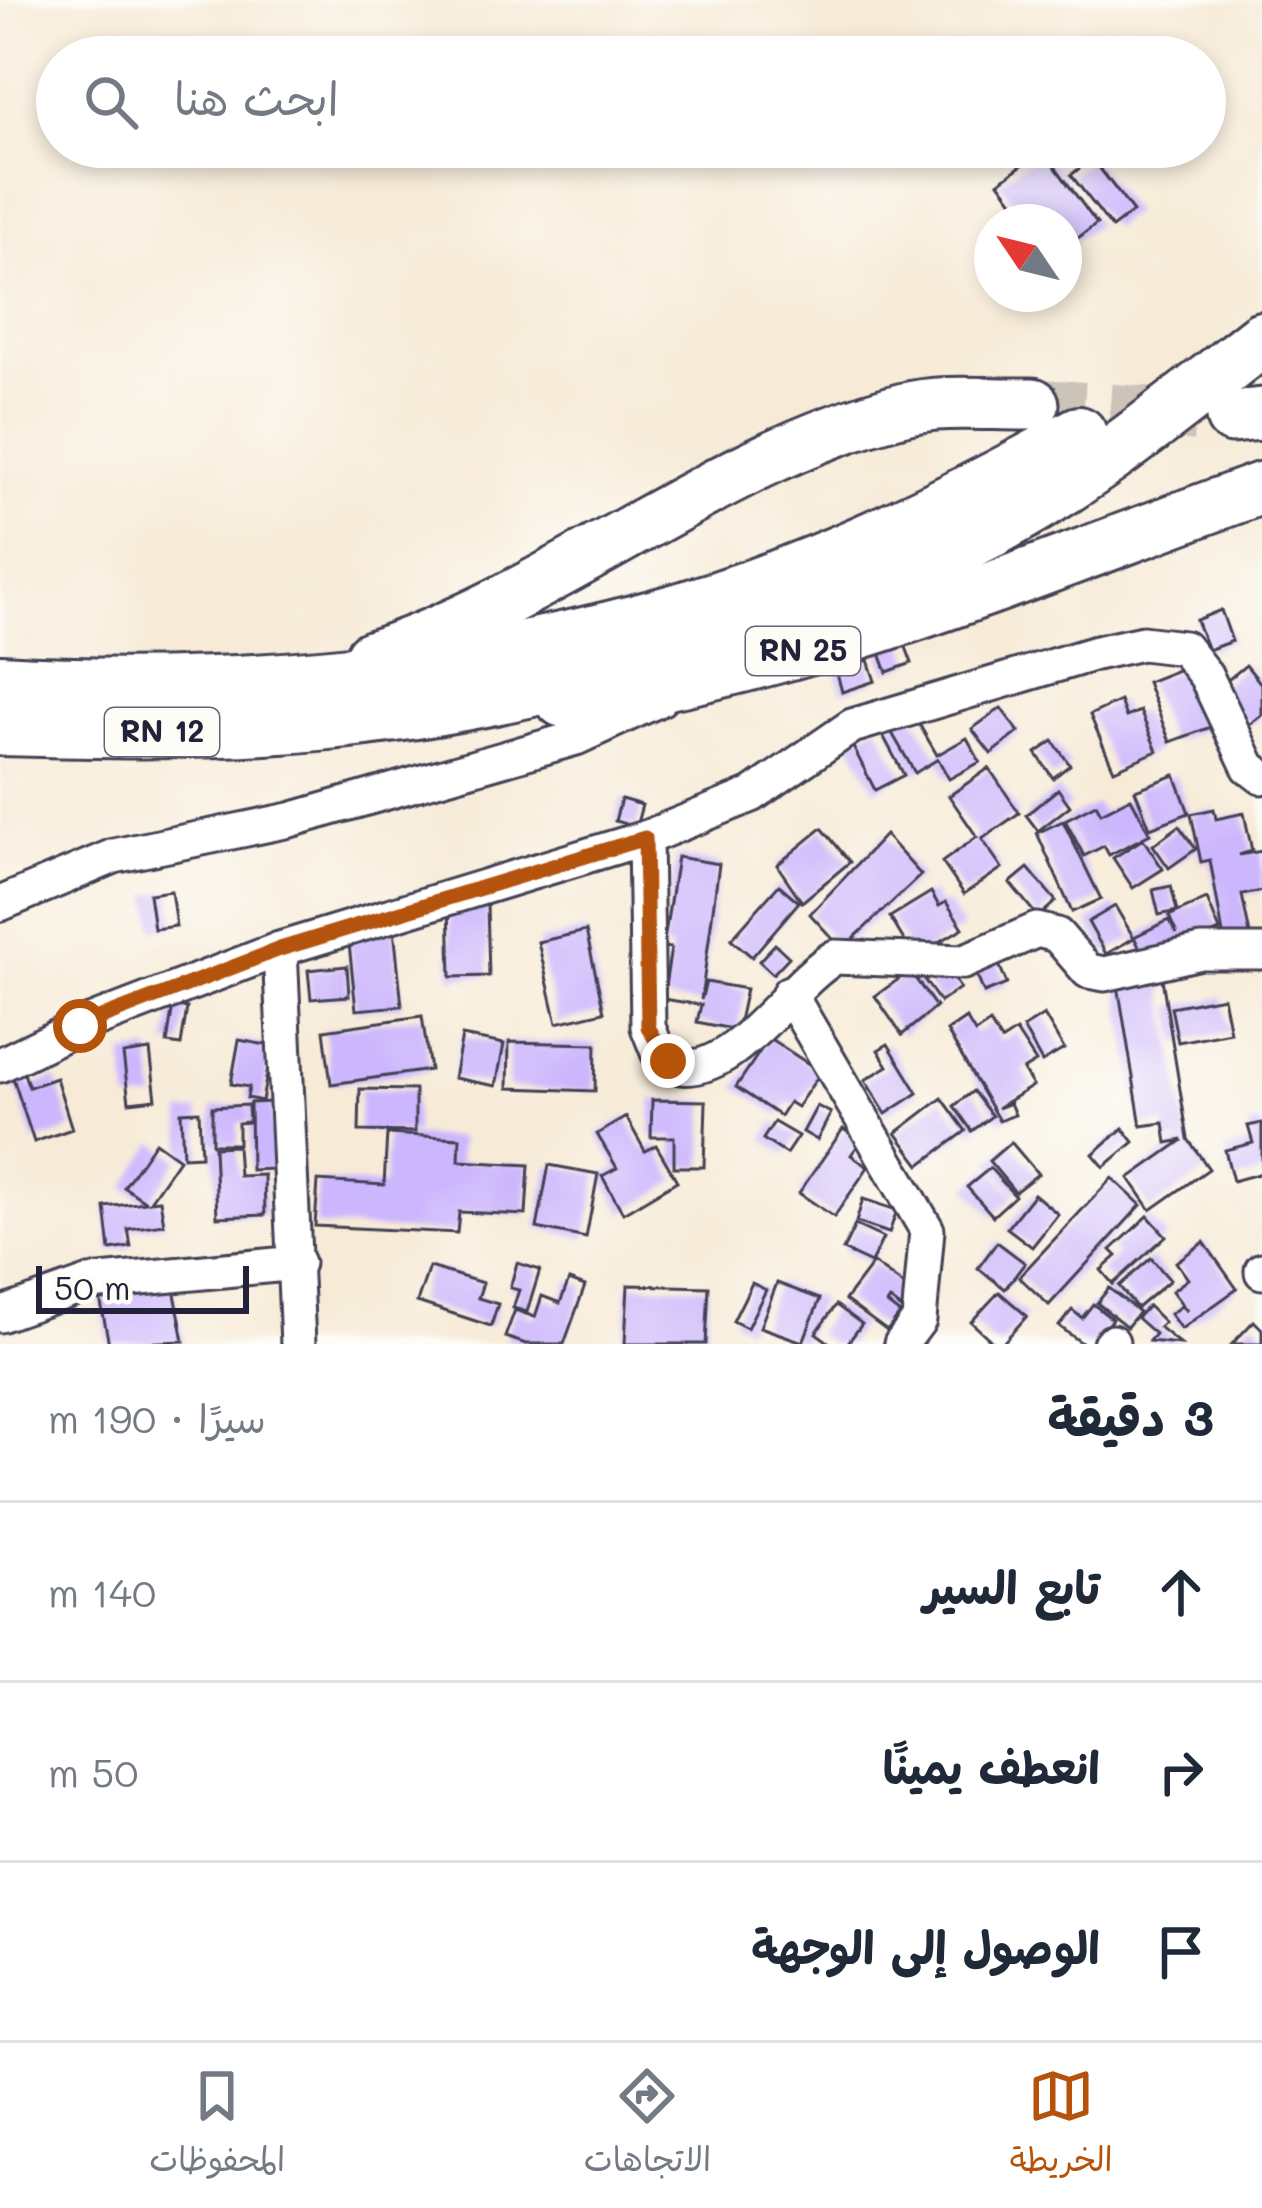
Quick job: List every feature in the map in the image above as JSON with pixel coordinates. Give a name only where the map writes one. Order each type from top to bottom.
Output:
[{"type":"highway","points":[[316,700],[656,617],[810,562],[980,489],[1103,421],[1222,344],[1262,305]]},
{"type":"highway","points":[[2,698],[190,688],[316,700],[544,685],[636,662],[830,598],[992,528],[1104,460],[1262,339]]},
{"type":"main road","points":[[316,700],[804,440],[909,407],[1033,404]]},
{"type":"main road","name":"RN 25","points":[[316,700],[416,723],[699,680],[812,648],[1262,488]]},
{"type":"street","points":[[0,1065],[80,1026],[280,949],[645,838],[752,795],[852,726],[1142,643],[1184,648],[1206,676],[1249,766],[1262,777]]},
{"type":"street","points":[[0,904],[114,856],[290,820],[576,738],[699,680]]},
{"type":"street","points":[[645,838],[648,1027],[658,1052],[680,1067],[719,1062],[789,993],[835,957],[963,962],[1037,930],[1057,935],[1088,971],[1105,974],[1201,952],[1262,952]]},
{"type":"street","points":[[280,949],[298,1344]]},
{"type":"street","points":[[789,993],[927,1230],[919,1320],[901,1344]]},
{"type":"street","points":[[0,1316],[90,1283],[297,1263]]},
{"type":"building","points":[[1018,168],[1056,168],[1097,224],[1082,235],[1082,204],[1016,204],[999,182]]},
{"type":"building","points":[[1080,168],[1100,168],[1133,212],[1112,228],[1071,175]]},
{"type":"building","points":[[1221,610],[1232,641],[1208,650],[1196,620]]},
{"type":"building","points":[[904,642],[912,663],[887,672],[879,651]]},
{"type":"building","points":[[868,660],[875,681],[842,692],[836,670]]},
{"type":"building","points":[[1246,665],[1262,685],[1262,715],[1249,725],[1218,688]]},
{"type":"building","points":[[1185,667],[1196,697],[1207,692],[1219,724],[1170,742],[1147,682]]},
{"type":"building","points":[[1120,701],[1126,717],[1140,711],[1157,751],[1114,770],[1090,715]]},
{"type":"building","points":[[1001,708],[1019,732],[991,754],[972,729]]},
{"type":"building","points":[[912,712],[937,755],[967,738],[980,762],[949,779],[938,759],[915,773],[888,726]]},
{"type":"building","points":[[878,726],[904,775],[875,790],[850,741]]},
{"type":"building","points":[[1053,741],[1070,765],[1053,778],[1036,753]]},
{"type":"building","points":[[989,768],[1019,813],[982,839],[1002,868],[964,894],[942,862],[977,837],[949,796]]},
{"type":"building","points":[[1175,775],[1189,813],[1150,828],[1135,790]]},
{"type":"building","points":[[1058,789],[1070,806],[1038,831],[1026,815]]},
{"type":"building","points":[[1131,798],[1150,834],[1109,855],[1104,846],[1084,856],[1065,820],[1096,804],[1101,813]]},
{"type":"building","points":[[621,799],[642,805],[636,827],[615,821]]},
{"type":"building","points":[[1214,809],[1216,819],[1244,813],[1252,851],[1239,855],[1262,851],[1262,891],[1242,895],[1251,940],[1225,945],[1210,860],[1201,862],[1191,814]]},
{"type":"building","points":[[1063,821],[1101,899],[1072,912],[1037,833]]},
{"type":"building","points":[[1179,826],[1196,849],[1169,868],[1153,845]]},
{"type":"building","points":[[822,828],[850,862],[802,902],[777,865]]},
{"type":"building","points":[[885,835],[921,875],[842,949],[810,914]]},
{"type":"building","points":[[1143,839],[1163,869],[1133,888],[1113,858]]},
{"type":"building","points":[[677,857],[719,864],[701,1000],[706,982],[746,989],[737,1030],[697,1022],[701,1005],[663,999],[671,948],[663,947]]},
{"type":"building","points":[[1028,868],[1056,901],[1038,917],[1010,883]]},
{"type":"building","points":[[779,885],[799,902],[752,957],[731,939]]},
{"type":"building","points":[[1171,886],[1177,911],[1159,915],[1153,890]]},
{"type":"building","points":[[171,891],[176,926],[154,929],[149,894]]},
{"type":"building","points":[[931,892],[939,906],[946,902],[963,928],[914,957],[890,917]]},
{"type":"building","points":[[1207,899],[1220,931],[1147,962],[1134,937],[1169,920],[1177,934],[1169,916]]},
{"type":"building","points":[[487,904],[489,976],[451,977],[449,905]]},
{"type":"building","points":[[1115,906],[1134,938],[1106,954],[1088,922]]},
{"type":"building","points":[[394,929],[402,1006],[356,1010],[348,934]]},
{"type":"building","points":[[586,931],[604,1012],[557,1023],[538,942]]},
{"type":"building","points":[[775,944],[789,957],[773,974],[759,961]]},
{"type":"building","points":[[996,957],[1007,984],[984,993],[973,966]]},
{"type":"building","points":[[347,966],[349,996],[311,999],[308,970]]},
{"type":"building","points":[[1160,966],[1188,1139],[1209,1169],[1151,1210],[1129,1178],[1183,1140],[1167,1143],[1164,1123],[1141,1126],[1116,973]]},
{"type":"building","points":[[946,967],[960,988],[940,1002],[925,981]]},
{"type":"building","points":[[910,971],[936,1007],[902,1035],[875,996]]},
{"type":"building","points":[[1223,997],[1230,1032],[1178,1042],[1171,1007]]},
{"type":"building","points":[[173,1005],[187,1008],[181,1045],[167,1043]]},
{"type":"building","points":[[1044,1015],[1064,1049],[1042,1062],[1023,1028]]},
{"type":"building","points":[[422,1016],[430,1070],[331,1084],[324,1030]]},
{"type":"building","points":[[966,1018],[975,1033],[990,1023],[1001,1041],[1016,1031],[1036,1062],[1023,1070],[1033,1086],[997,1108],[1010,1103],[1015,1115],[999,1121],[947,1031]]},
{"type":"building","points":[[462,1036],[504,1044],[496,1086],[454,1078]]},
{"type":"building","points":[[769,1038],[821,1072],[797,1107],[789,1102],[780,1116],[736,1087]]},
{"type":"building","points":[[239,1040],[272,1046],[262,1101],[247,1098],[249,1087],[231,1084]]},
{"type":"building","points":[[509,1042],[596,1044],[595,1091],[508,1088]]},
{"type":"building","points":[[888,1044],[918,1093],[886,1114],[865,1080],[888,1066],[878,1050]]},
{"type":"building","points":[[150,1050],[156,1099],[129,1102],[123,1054]]},
{"type":"building","points":[[23,1071],[29,1087],[56,1078],[72,1129],[34,1142],[12,1075]]},
{"type":"building","points":[[360,1089],[415,1090],[415,1132],[359,1131]]},
{"type":"building","points":[[973,1091],[992,1116],[972,1131],[954,1106]]},
{"type":"building","points":[[942,1098],[966,1131],[920,1165],[896,1133]]},
{"type":"building","points":[[652,1100],[706,1101],[704,1167],[674,1167],[674,1137],[651,1137]]},
{"type":"building","points":[[272,1102],[273,1169],[251,1170],[250,1103]]},
{"type":"building","points":[[248,1105],[249,1122],[238,1123],[238,1144],[212,1144],[212,1107]]},
{"type":"building","points":[[817,1106],[831,1113],[817,1140],[803,1132]]},
{"type":"building","points":[[199,1111],[201,1156],[183,1157],[181,1112]]},
{"type":"building","points":[[626,1117],[645,1151],[656,1145],[677,1181],[623,1213],[602,1176],[617,1168],[597,1134]]},
{"type":"building","points":[[774,1122],[798,1136],[786,1154],[763,1139]]},
{"type":"building","points":[[1262,1123],[1262,1173],[1233,1181],[1225,1150],[1253,1143],[1248,1126]]},
{"type":"building","points":[[1123,1128],[1134,1142],[1104,1167],[1093,1154]]},
{"type":"building","points":[[843,1129],[861,1141],[851,1155],[868,1167],[834,1217],[799,1193]]},
{"type":"building","points":[[387,1134],[460,1138],[459,1161],[529,1165],[526,1215],[459,1212],[457,1233],[315,1226],[318,1181],[384,1185]]},
{"type":"building","points":[[155,1142],[179,1159],[150,1201],[160,1200],[164,1224],[128,1229],[131,1247],[110,1250],[105,1207],[146,1202],[124,1187]]},
{"type":"building","points":[[1011,1142],[1038,1174],[1015,1192],[989,1161]]},
{"type":"building","points":[[237,1146],[239,1176],[264,1175],[265,1215],[217,1217],[214,1147]]},
{"type":"building","points":[[549,1165],[598,1174],[586,1238],[537,1228]]},
{"type":"building","points":[[990,1168],[1015,1196],[993,1216],[967,1187]]},
{"type":"building","points":[[1112,1178],[1141,1205],[1049,1305],[1019,1277]]},
{"type":"building","points":[[1034,1194],[1058,1214],[1032,1247],[1007,1228]]},
{"type":"building","points":[[863,1199],[897,1210],[889,1233],[856,1222]]},
{"type":"building","points":[[1148,1216],[1166,1236],[1113,1284],[1101,1270],[1117,1256],[1111,1250]]},
{"type":"building","points":[[855,1225],[883,1238],[871,1263],[843,1250]]},
{"type":"building","points":[[997,1242],[1025,1263],[1005,1289],[978,1268]]},
{"type":"building","points":[[1204,1242],[1237,1289],[1181,1329],[1170,1314],[1181,1306],[1187,1311],[1172,1291],[1188,1279],[1176,1262]]},
{"type":"building","points":[[1151,1258],[1170,1280],[1137,1308],[1119,1286]]},
{"type":"building","points":[[517,1263],[540,1270],[527,1312],[513,1308],[519,1290],[510,1288]]},
{"type":"building","points":[[873,1263],[916,1294],[903,1310],[890,1300],[887,1304],[900,1314],[887,1331],[845,1300]]},
{"type":"building","points":[[429,1267],[483,1283],[478,1298],[498,1304],[491,1326],[417,1302]]},
{"type":"building","points":[[172,1278],[184,1341],[109,1344],[99,1293]]},
{"type":"building","points":[[569,1280],[585,1286],[564,1344],[526,1344],[505,1337],[515,1310],[535,1317],[542,1296],[560,1303]]},
{"type":"building","points":[[752,1283],[766,1290],[747,1328],[733,1321]]},
{"type":"building","points":[[777,1283],[820,1299],[803,1342],[760,1327]]},
{"type":"building","points":[[628,1285],[709,1287],[706,1344],[625,1344]]},
{"type":"building","points":[[1109,1288],[1139,1312],[1127,1327],[1097,1303]]},
{"type":"building","points":[[999,1292],[1027,1316],[1002,1344],[995,1344],[971,1322]]},
{"type":"building","points":[[1093,1304],[1112,1319],[1092,1344],[1083,1344],[1059,1326],[1072,1310],[1082,1318]]},
{"type":"building","points":[[836,1305],[862,1324],[847,1344],[831,1344],[816,1333]]},
{"type":"building","points":[[1148,1306],[1164,1322],[1159,1327],[1180,1344],[1149,1341],[1155,1334],[1137,1318]]},
{"type":"building","points":[[1254,1321],[1262,1329],[1262,1344],[1232,1344]]},
{"type":"tunnel","points":[[1033,404],[1195,415]]},
{"type":"route","points":[[80,1026],[280,949],[645,838],[648,1027],[658,1052],[668,1061]]}]
